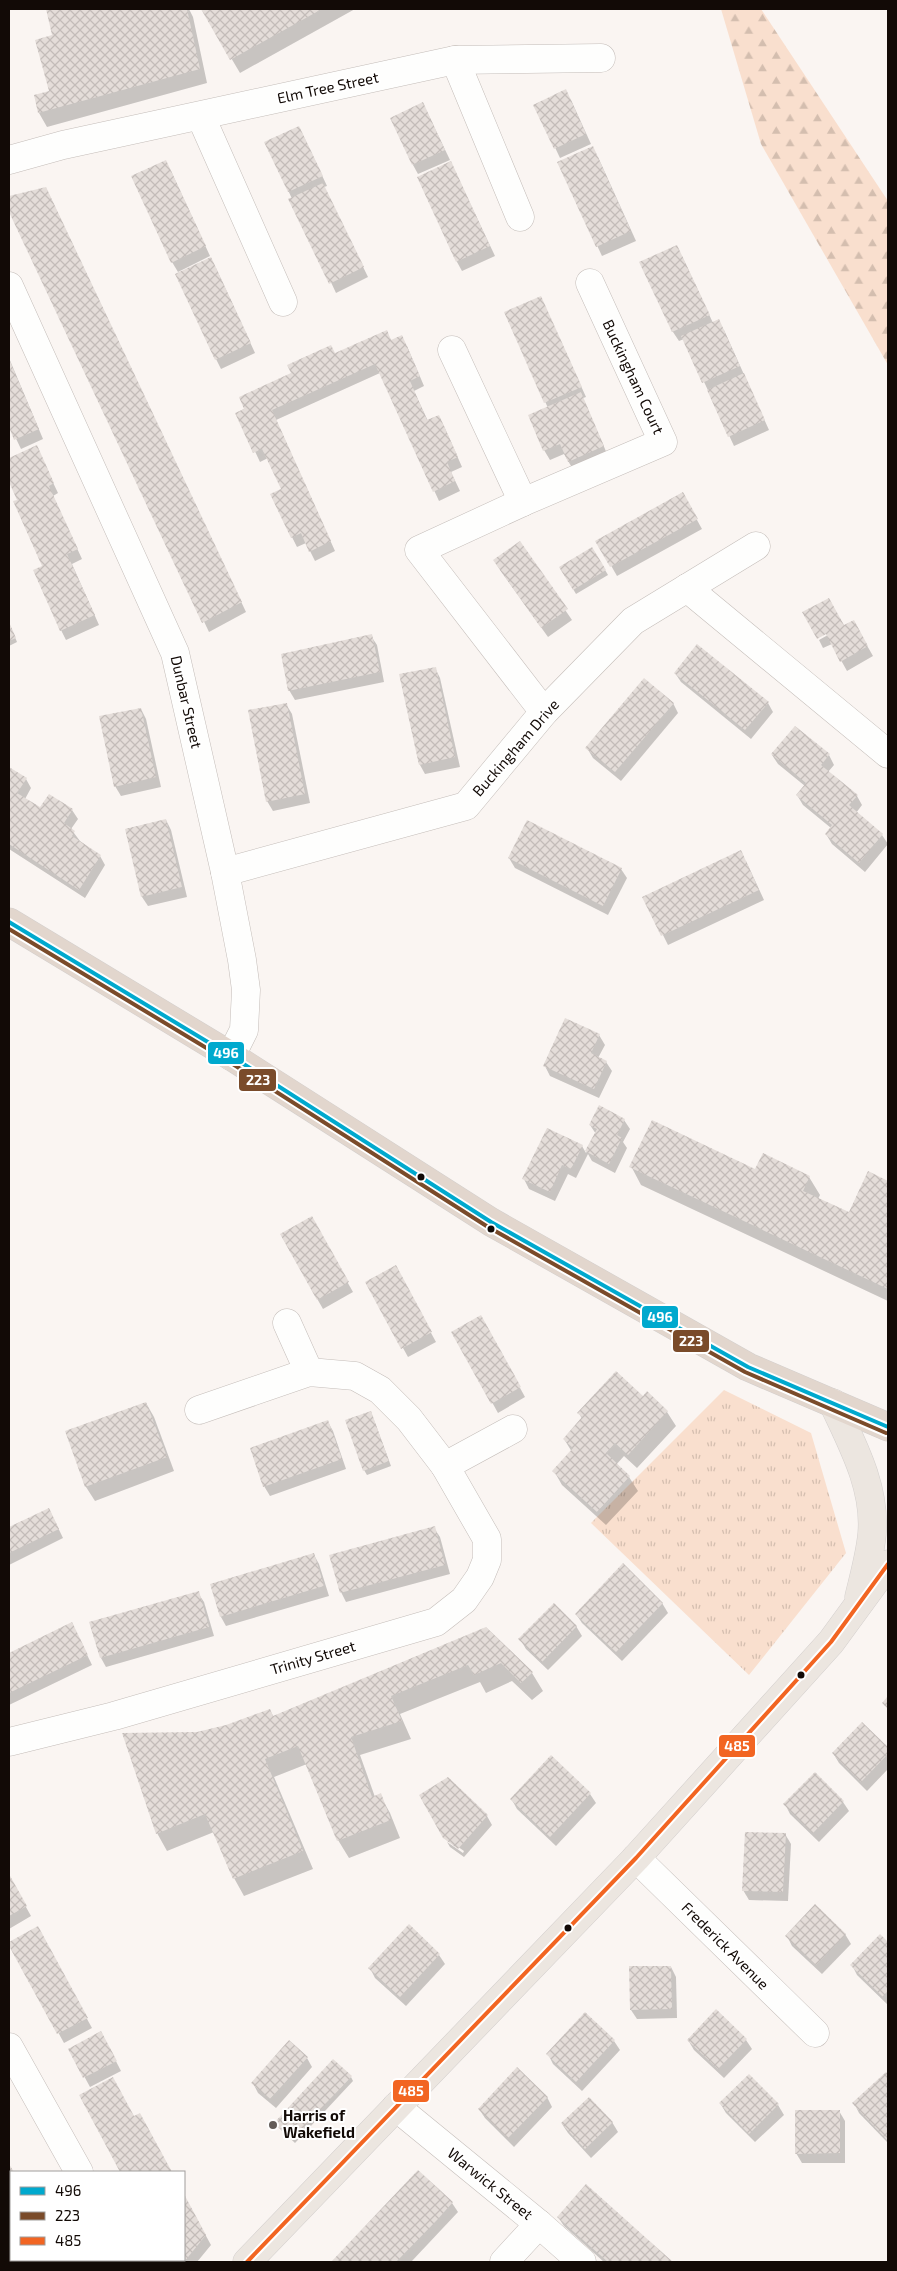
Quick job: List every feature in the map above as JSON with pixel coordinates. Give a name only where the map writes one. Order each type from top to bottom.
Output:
[{"type":"highway","points":[[9,922],[231,1056],[491,1222],[748,1367],[888,1427]]},
{"type":"main road","points":[[833,1403],[861,1461],[870,1500],[872,1532],[856,1609]]},
{"type":"main road","points":[[247,2262],[636,1858],[831,1642],[888,1564]]},
{"type":"main road","points":[[856,1609],[888,1580]]},
{"type":"street","name":"Elm Tree Street","points":[[9,160],[63,145],[200,117],[455,60],[601,58]]},
{"type":"street","points":[[455,60],[520,217]]},
{"type":"street","points":[[200,117],[283,302]]},
{"type":"street","name":"Buckingham Court","points":[[544,712],[419,550],[523,502],[663,442],[590,283]]},
{"type":"street","name":"Dunbar Street","points":[[9,286],[175,653],[225,872],[242,960],[246,990],[244,1030],[231,1056]]},
{"type":"street","points":[[452,350],[523,502]]},
{"type":"street","name":"Buckingham Drive","points":[[225,872],[466,806],[544,712],[633,621],[756,546]]},
{"type":"street","points":[[687,588],[888,754]]},
{"type":"street","points":[[287,1323],[309,1372]]},
{"type":"street","name":"Trinity Street","points":[[9,1742],[114,1716],[436,1622],[464,1600],[480,1576],[487,1560],[487,1539],[445,1466],[409,1419],[380,1390],[355,1376],[309,1372],[199,1410]]},
{"type":"street","points":[[445,1466],[513,1429]]},
{"type":"street","name":"Frederick Avenue","points":[[636,1858],[815,2033]]},
{"type":"street","points":[[9,2047],[78,2171]]},
{"type":"street","name":"Warwick Street","points":[[396,2107],[540,2224],[582,2262]]},
{"type":"street","points":[[504,2262],[540,2224]]},
{"type":"green space","points":[[721,9],[761,9],[888,201],[888,365],[761,144]]},
{"type":"green space","points":[[724,1390],[811,1433],[846,1553],[749,1675],[591,1523]]},
{"type":"building","points":[[46,9],[187,9],[200,69],[38,113],[34,95],[49,91],[35,40],[52,35]]},
{"type":"building","points":[[201,9],[322,9],[230,60]]},
{"type":"building","points":[[566,89],[586,134],[554,149],[533,105]]},
{"type":"building","points":[[423,102],[445,150],[412,165],[390,118]]},
{"type":"building","points":[[299,126],[323,176],[288,192],[264,142]]},
{"type":"building","points":[[593,146],[631,231],[596,247],[557,162]]},
{"type":"building","points":[[166,160],[206,246],[171,263],[131,176]]},
{"type":"building","points":[[451,161],[490,246],[456,262],[417,177]]},
{"type":"building","points":[[323,183],[364,267],[329,284],[288,199]]},
{"type":"building","points":[[46,187],[242,602],[202,623],[9,212],[9,196]]},
{"type":"building","points":[[677,245],[710,315],[672,332],[639,262]]},
{"type":"building","points":[[211,257],[251,343],[215,360],[175,274]]},
{"type":"building","points":[[541,296],[582,387],[544,403],[504,312]]},
{"type":"building","points":[[719,319],[740,366],[702,383],[681,336]]},
{"type":"building","points":[[387,330],[391,340],[402,335],[420,376],[410,381],[427,420],[439,415],[458,457],[447,462],[455,481],[433,492],[375,364],[272,410],[331,541],[309,552],[301,533],[291,538],[270,494],[281,489],[262,449],[253,453],[235,413],[244,409],[239,397],[291,373],[287,365],[331,345],[335,353]]},
{"type":"building","points":[[9,359],[39,429],[14,440],[9,427]]},
{"type":"building","points":[[744,373],[765,420],[728,437],[707,390]]},
{"type":"building","points":[[581,392],[604,446],[568,462],[560,444],[543,451],[528,415]]},
{"type":"building","points":[[37,445],[54,483],[49,486],[78,549],[67,554],[95,615],[60,631],[33,570],[42,566],[13,501],[17,500],[9,482],[9,458]]},
{"type":"building","points":[[683,492],[698,519],[610,567],[595,541]]},
{"type":"building","points":[[520,541],[568,609],[541,628],[493,560]]},
{"type":"building","points":[[592,547],[606,570],[573,590],[559,567]]},
{"type":"building","points":[[829,598],[844,625],[854,620],[868,646],[840,662],[826,634],[817,639],[802,612]]},
{"type":"building","points":[[9,622],[16,638],[9,641]]},
{"type":"building","points":[[372,634],[380,672],[288,691],[281,654]]},
{"type":"building","points":[[697,644],[769,702],[745,730],[674,673]]},
{"type":"building","points":[[436,667],[455,757],[419,765],[399,674]]},
{"type":"building","points":[[644,678],[674,703],[615,772],[585,748]]},
{"type":"building","points":[[287,703],[305,794],[266,802],[248,710]]},
{"type":"building","points":[[141,708],[156,777],[114,787],[99,716]]},
{"type":"building","points":[[795,726],[830,754],[821,765],[858,795],[849,805],[883,834],[859,863],[825,834],[832,825],[796,795],[806,783],[771,754]]},
{"type":"building","points":[[9,767],[27,778],[17,793],[40,807],[49,794],[73,809],[64,823],[75,831],[72,836],[101,855],[79,890],[9,844]]},
{"type":"building","points":[[166,819],[182,887],[141,897],[125,829]]},
{"type":"building","points":[[527,820],[622,868],[603,906],[508,858]]},
{"type":"building","points":[[741,850],[759,890],[661,936],[642,897]]},
{"type":"building","points":[[565,1018],[600,1034],[591,1053],[607,1061],[594,1089],[543,1066]]},
{"type":"building","points":[[599,1105],[625,1119],[617,1135],[622,1138],[609,1164],[585,1151],[597,1129],[589,1125]]},
{"type":"building","points":[[652,1120],[755,1169],[763,1153],[810,1176],[803,1191],[849,1212],[868,1171],[888,1181],[888,1289],[629,1167]]},
{"type":"building","points":[[547,1128],[583,1145],[571,1169],[562,1165],[550,1192],[522,1179]]},
{"type":"building","points":[[312,1216],[349,1282],[317,1300],[280,1234]]},
{"type":"building","points":[[396,1265],[432,1332],[401,1349],[365,1282]]},
{"type":"building","points":[[481,1315],[521,1387],[491,1404],[451,1332]]},
{"type":"building","points":[[616,1371],[643,1396],[647,1391],[668,1411],[628,1455],[615,1443],[606,1453],[630,1476],[597,1512],[552,1471],[573,1448],[563,1439],[582,1417],[577,1413]]},
{"type":"building","points":[[146,1402],[167,1457],[85,1487],[65,1431]]},
{"type":"building","points":[[371,1411],[389,1461],[363,1471],[345,1420]]},
{"type":"building","points":[[328,1420],[342,1459],[263,1487],[250,1448]]},
{"type":"building","points":[[49,1508],[59,1529],[9,1553],[9,1527]]},
{"type":"building","points":[[435,1526],[445,1565],[340,1593],[329,1555]]},
{"type":"building","points":[[314,1553],[324,1586],[220,1617],[210,1584]]},
{"type":"building","points":[[623,1563],[663,1603],[616,1652],[575,1614]]},
{"type":"building","points":[[199,1591],[209,1627],[100,1658],[89,1622]]},
{"type":"building","points":[[554,1603],[577,1626],[542,1662],[518,1639]]},
{"type":"building","points":[[72,1622],[88,1655],[9,1693],[9,1653]]},
{"type":"building","points":[[486,1627],[533,1672],[521,1683],[501,1663],[474,1675],[468,1665],[391,1696],[402,1721],[351,1737],[372,1797],[381,1793],[391,1820],[337,1841],[298,1746],[265,1759],[303,1851],[233,1879],[205,1814],[156,1834],[122,1733],[197,1732],[226,1725],[270,1709],[273,1716]]},
{"type":"building","points":[[888,1696],[888,1709],[882,1703]]},
{"type":"building","points":[[862,1722],[888,1747],[888,1754],[861,1782],[832,1753]]},
{"type":"building","points":[[551,1755],[591,1793],[550,1837],[510,1799]]},
{"type":"building","points":[[815,1772],[844,1801],[813,1833],[783,1804]]},
{"type":"building","points":[[448,1777],[488,1815],[458,1849],[443,1838],[419,1795]]},
{"type":"building","points":[[745,1832],[786,1833],[783,1892],[742,1891]]},
{"type":"building","points":[[9,1874],[27,1906],[9,1916]]},
{"type":"building","points":[[815,1904],[846,1934],[816,1965],[785,1936]]},
{"type":"building","points":[[409,1924],[440,1954],[400,1997],[368,1968]]},
{"type":"building","points":[[38,1926],[88,2018],[57,2034],[9,1946],[9,1942]]},
{"type":"building","points":[[880,1934],[888,1942],[888,1991],[883,1997],[850,1965]]},
{"type":"building","points":[[629,1966],[671,1966],[672,2009],[630,2010]]},
{"type":"building","points":[[716,2009],[747,2039],[718,2069],[687,2040]]},
{"type":"building","points":[[585,2012],[615,2040],[576,2082],[546,2054]]},
{"type":"building","points":[[101,2031],[117,2061],[83,2078],[68,2049]]},
{"type":"building","points":[[289,2040],[308,2057],[270,2099],[251,2083]]},
{"type":"building","points":[[333,2059],[352,2076],[292,2140],[274,2123]]},
{"type":"building","points":[[517,2067],[548,2097],[508,2138],[478,2109]]},
{"type":"building","points":[[886,2072],[888,2074],[887,2140],[852,2103]]},
{"type":"building","points":[[749,2074],[779,2104],[749,2134],[719,2103]]},
{"type":"building","points":[[113,2077],[134,2116],[140,2113],[171,2171],[119,2171],[79,2095]]},
{"type":"building","points":[[589,2097],[613,2122],[585,2149],[561,2123]]},
{"type":"building","points":[[795,2110],[840,2110],[840,2153],[795,2154]]},
{"type":"building","points":[[9,2164],[13,2171],[10,2171],[9,2184]]},
{"type":"building","points":[[418,2170],[453,2202],[437,2220],[396,2262],[331,2262]]},
{"type":"building","points":[[586,2184],[673,2262],[608,2262],[557,2217]]},
{"type":"building","points":[[185,2196],[206,2235],[185,2261]]},
{"type":"building","points":[[10,2197],[10,2222],[9,2219]]},
{"type":"building","points":[[32,2261],[86,2262],[32,2262]]},
{"type":"building","points":[[168,2261],[185,2261],[184,2262]]},
{"type":"transit line","name":"496","points":[[9,922],[231,1056],[491,1222],[748,1367],[888,1427]]},
{"type":"transit line","name":"223","points":[[9,929],[228,1061],[488,1227],[745,1372],[886,1433]]},
{"type":"transit line","name":"485","points":[[247,2262],[636,1858],[831,1642],[888,1564]]},
{"type":"place","name":"Harris of Wakefield","points":[[273,2125]]}]
